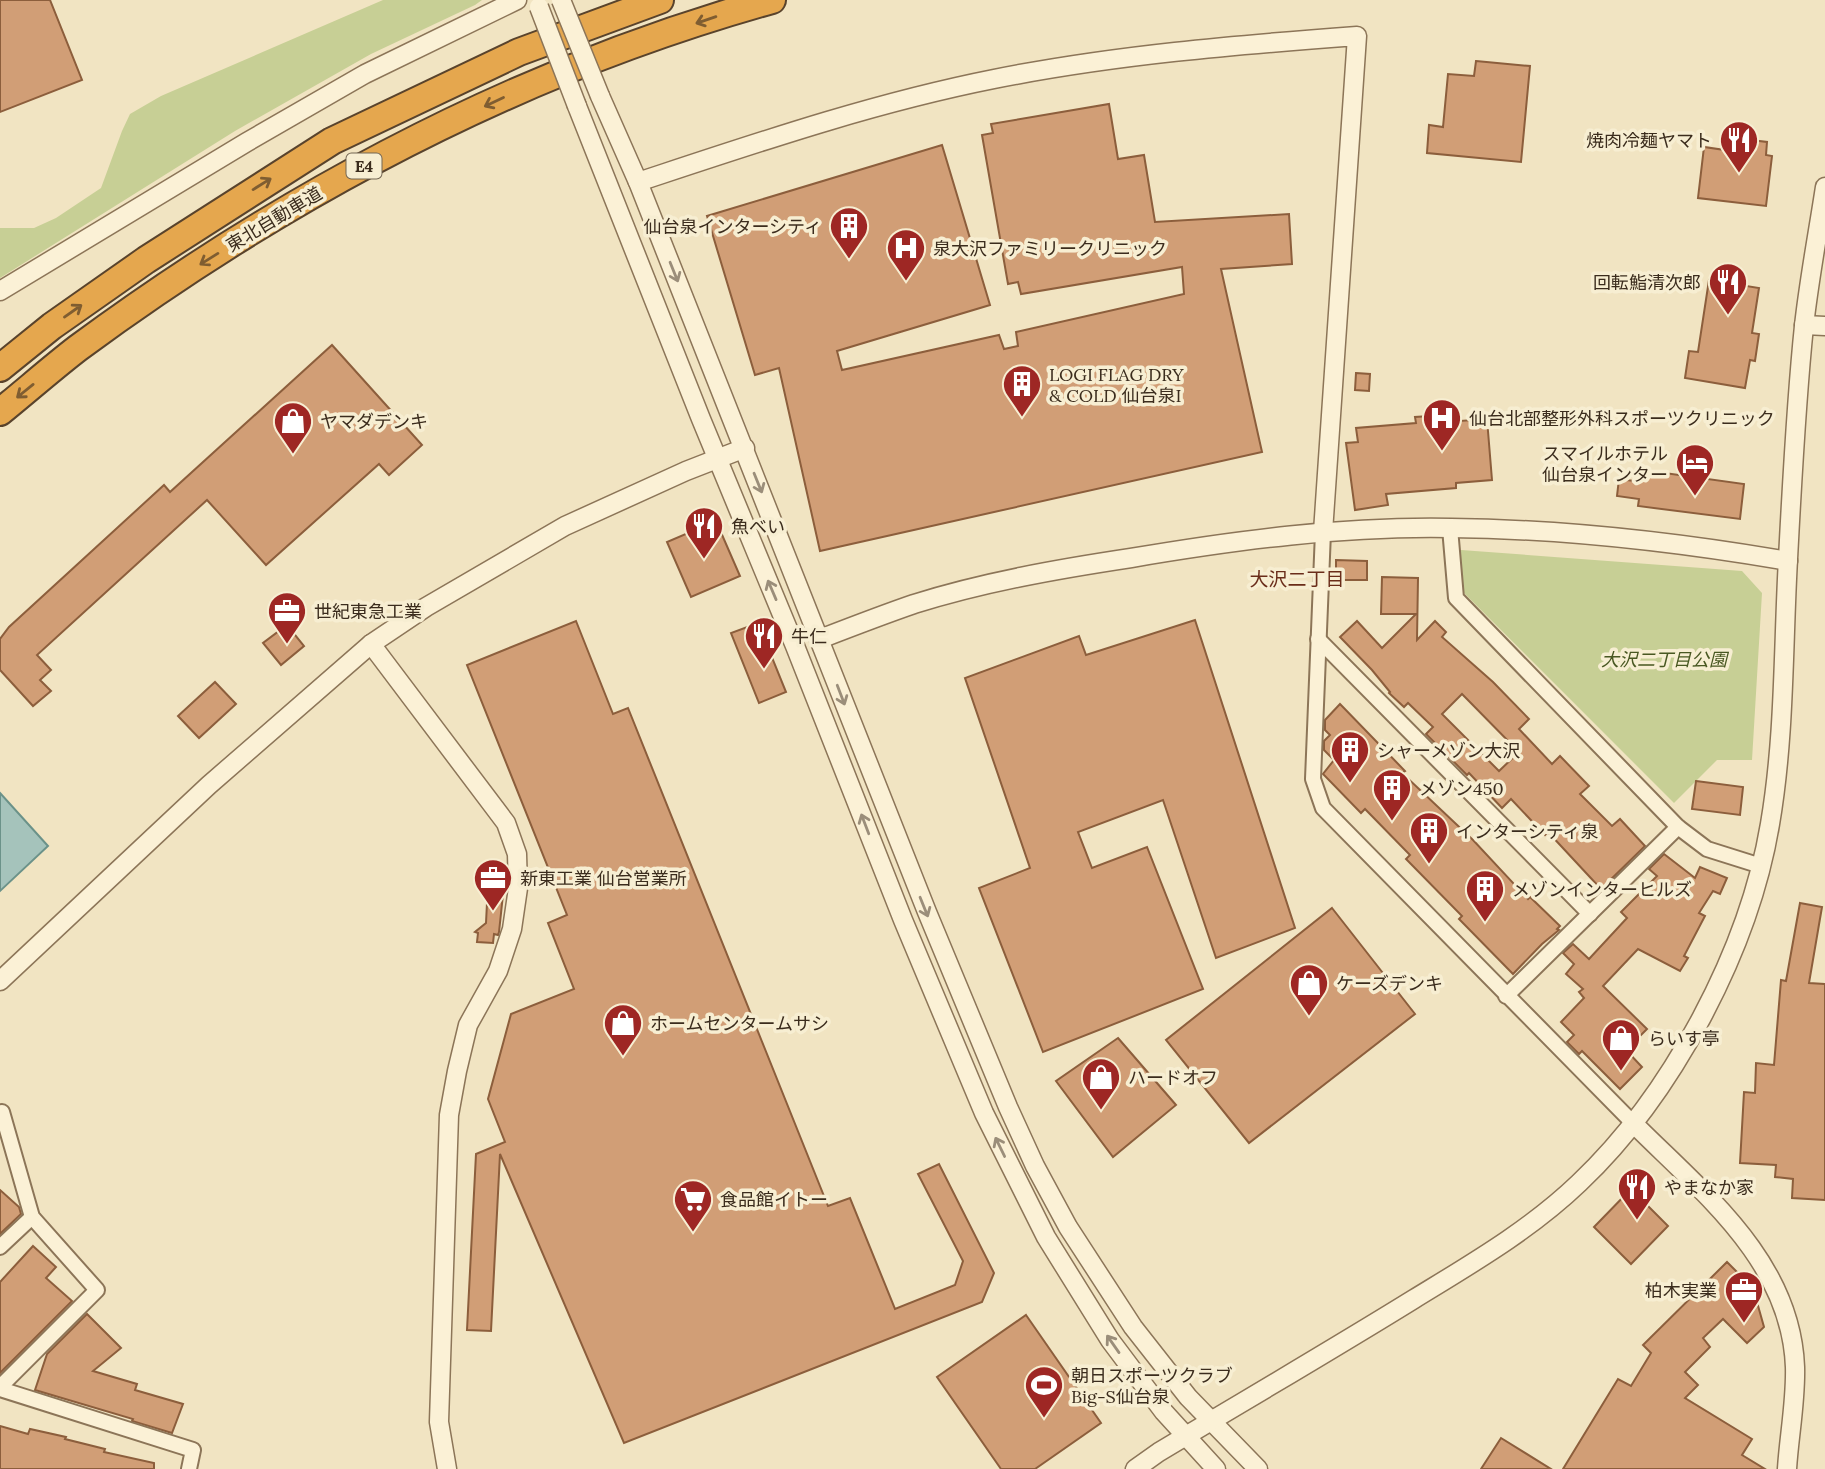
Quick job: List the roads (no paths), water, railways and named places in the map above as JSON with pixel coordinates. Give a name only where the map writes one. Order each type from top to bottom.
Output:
[{"type":"highway","name":"東北自動車道","points":[[0,368],[52,326],[146,260],[332,141],[519,52],[660,0]]},
{"type":"highway","name":"東北自動車道","points":[[0,412],[77,349],[164,287],[349,174],[437,128],[531,85],[642,43],[772,0]]},
{"type":"street","points":[[0,291],[365,74],[517,0]]},
{"type":"street","points":[[561,0],[638,182],[745,449],[926,912],[1035,1166],[1069,1227],[1133,1327],[1188,1397],[1258,1469]]},
{"type":"street","points":[[538,3],[903,920],[984,1113],[1046,1237],[1110,1340],[1164,1412],[1216,1469]]},
{"type":"street","points":[[638,182],[859,111],[992,79],[1195,48],[1357,36],[1323,532],[1313,779],[1323,808],[1733,1223],[1766,1267],[1786,1311],[1795,1367],[1787,1469]]},
{"type":"street","points":[[1135,1469],[1339,1346],[1537,1220],[1580,1182],[1634,1124],[1665,1080],[1704,1013],[1739,934],[1761,866],[1770,823],[1780,738],[1788,561],[1804,325],[1825,187]]},
{"type":"street","points":[[1804,325],[1825,326]]},
{"type":"street","points":[[0,981],[219,776],[371,643],[426,607],[565,526],[745,449]]},
{"type":"street","points":[[820,639],[915,604],[1041,572],[1209,545],[1323,532],[1450,528],[1542,531],[1665,542],[1788,561]]},
{"type":"street","points":[[1450,528],[1456,598],[1678,827],[1707,849],[1761,866]]},
{"type":"street","points":[[1318,639],[1590,914]]},
{"type":"street","points":[[371,643],[506,823],[517,854],[518,888],[512,929],[498,971],[468,1025],[449,1115],[439,1422],[447,1469]]},
{"type":"street","points":[[1506,996],[1678,827]]},
{"type":"street","points":[[0,1114],[2,1112],[32,1217],[97,1290],[0,1388],[193,1450],[189,1469]]},
{"type":"street","points":[[0,1247],[32,1217]]},
{"type":"water","points":[[0,793],[48,846],[0,891]]},
{"type":"place","name":"焼肉冷麺ヤマト","points":[[1739,174]]},
{"type":"place","name":"仙台泉インターシティ","points":[[849,260]]},
{"type":"place","name":"泉大沢ファミリークリニック","points":[[906,282]]},
{"type":"place","name":"回転鮨清次郎","points":[[1728,316]]},
{"type":"place","name":"LOGI FLAG DRY & COLD 仙台泉I","points":[[1022,418]]},
{"type":"place","name":"仙台北部整形外科スポーツクリニック","points":[[1442,452]]},
{"type":"place","name":"ヤマダデンキ","points":[[293,455]]},
{"type":"place","name":"スマイルホテル 仙台泉インター","points":[[1695,497]]},
{"type":"place","name":"魚べい","points":[[704,560]]},
{"type":"place","name":"世紀東急工業","points":[[287,645]]},
{"type":"place","name":"牛仁","points":[[764,670]]},
{"type":"place","name":"シャーメゾン大沢","points":[[1350,784]]},
{"type":"place","name":"メゾン450","points":[[1392,822]]},
{"type":"place","name":"インターシティ泉","points":[[1429,865]]},
{"type":"place","name":"新東工業 仙台営業所","points":[[493,912]]},
{"type":"place","name":"メゾンインターヒルズ","points":[[1485,923]]},
{"type":"place","name":"ケーズデンキ","points":[[1309,1017]]},
{"type":"place","name":"ホームセンタームサシ","points":[[623,1057]]},
{"type":"place","name":"らいす亭","points":[[1621,1072]]},
{"type":"place","name":"ハードオフ","points":[[1101,1111]]},
{"type":"place","name":"やまなか家","points":[[1637,1221]]},
{"type":"place","name":"食品館イトー","points":[[693,1233]]},
{"type":"place","name":"柏木実業","points":[[1744,1324]]},
{"type":"place","name":"朝日スポーツクラブ Big-S仙台泉","points":[[1044,1419]]},
{"type":"district","name":"大沢二丁目","points":[[1297,579]]},
{"type":"park label","name":"大沢二丁目公園","points":[[1664,659]]}]
